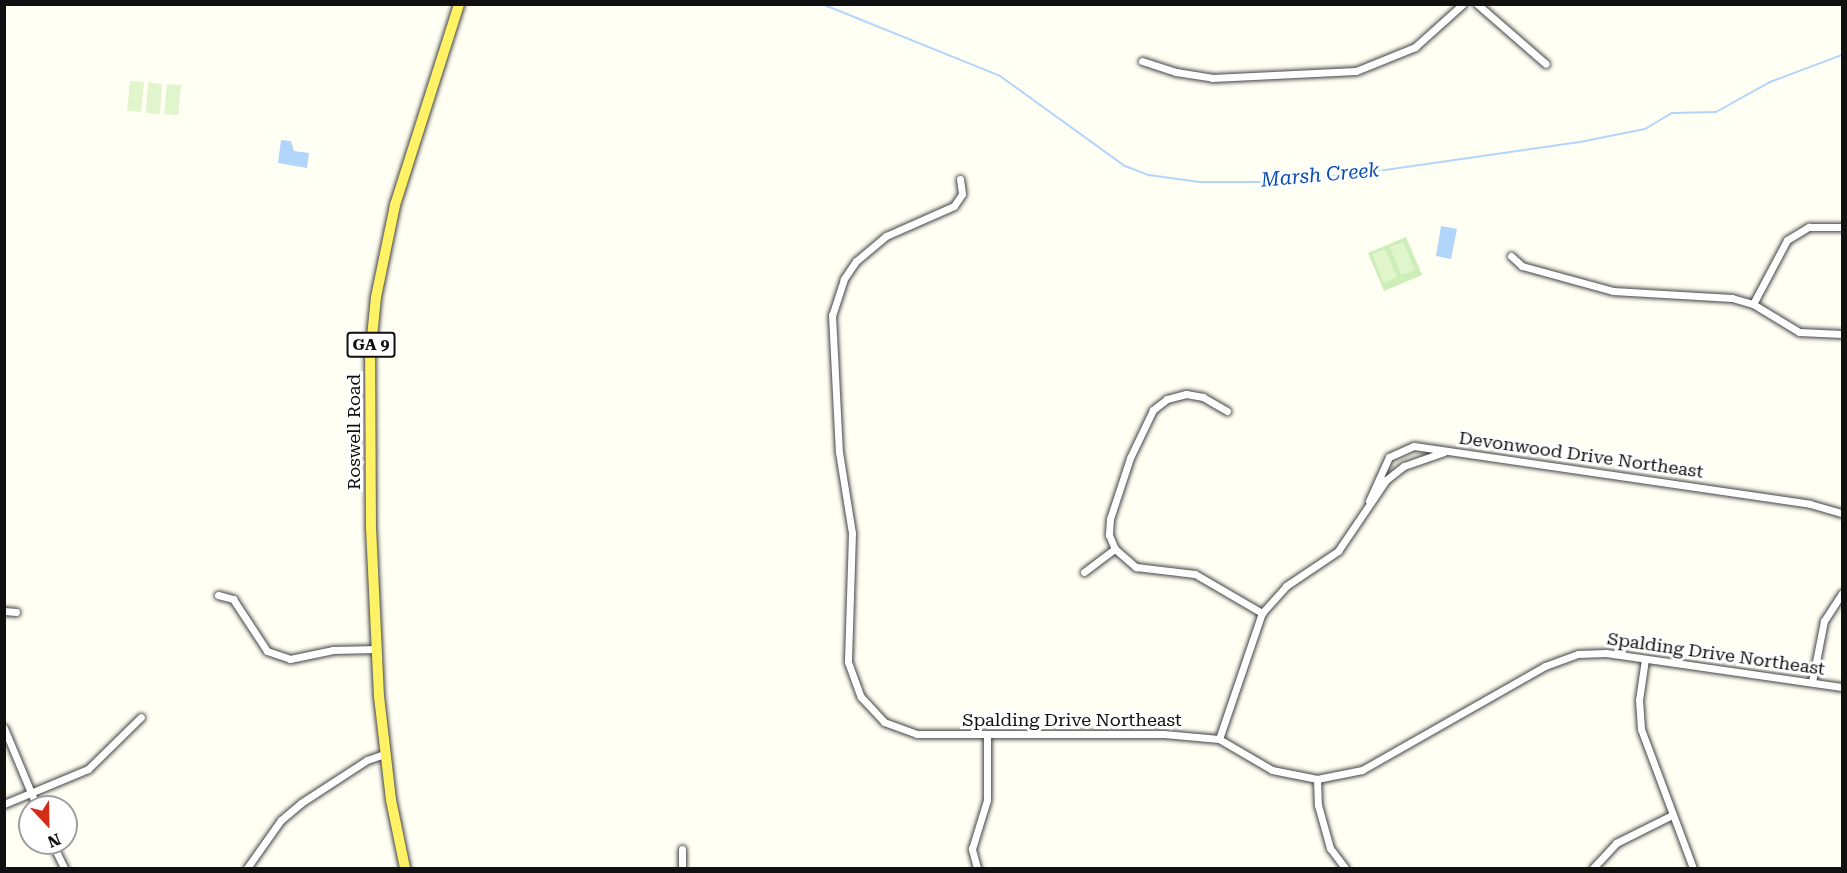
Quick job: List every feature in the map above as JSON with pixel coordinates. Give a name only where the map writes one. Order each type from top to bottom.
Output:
[{"type":"main road","name":"Roswell Road","points":[[405,868],[384,754],[376,649],[370,466],[370,357],[376,297],[395,206],[459,4]]},
{"type":"street","points":[[1142,61],[1176,72],[1212,78],[1356,71],[1415,47],[1463,4]]},
{"type":"street","points":[[1477,4],[1546,64]]},
{"type":"street","name":"Spalding Drive Northeast","points":[[960,179],[962,194],[954,206],[886,236],[856,261],[836,296],[830,334],[839,452],[852,533],[846,640],[853,682],[871,710],[898,729],[987,735],[1164,734],[1219,739],[1272,770],[1317,779],[1362,770],[1561,659],[1595,653],[1842,687]]},
{"type":"street","points":[[1753,304],[1787,240],[1809,227],[1842,227]]},
{"type":"street","points":[[1511,256],[1522,266],[1613,291],[1711,295],[1753,304],[1799,332],[1842,334]]},
{"type":"street","points":[[1227,411],[1210,400],[1186,394],[1167,399],[1153,410],[1131,458],[1110,519],[1109,534],[1115,549],[1136,567],[1182,571],[1208,579],[1262,613]]},
{"type":"street","points":[[1370,501],[1385,463],[1396,451],[1414,446],[1449,450]]},
{"type":"street","name":"Devonwood Drive Northeast","points":[[1219,739],[1262,613],[1286,586],[1338,551],[1370,501],[1404,466],[1449,450],[1810,504],[1842,513]]},
{"type":"street","points":[[1084,572],[1115,549]]},
{"type":"street","points":[[1812,682],[1824,621],[1842,594]]},
{"type":"street","points":[[218,595],[233,599],[267,651],[290,659],[333,650],[376,649]]},
{"type":"street","points":[[4,610],[16,612]]},
{"type":"street","points":[[1645,659],[1639,699],[1641,729],[1693,868]]},
{"type":"street","points":[[4,804],[88,770],[141,717]]},
{"type":"street","points":[[4,728],[32,794]]},
{"type":"street","points":[[977,868],[972,849],[987,800],[987,735]]},
{"type":"street","points":[[247,868],[281,820],[301,803],[367,760],[384,754]]},
{"type":"street","points":[[1317,779],[1318,805],[1330,848],[1345,868]]},
{"type":"street","points":[[1593,868],[1616,843],[1672,815]]},
{"type":"street","points":[[682,849],[682,868]]},
{"type":"green space","points":[[130,81],[144,82],[141,112],[127,111]]},
{"type":"green space","points":[[148,82],[162,84],[160,114],[146,113]]},
{"type":"green space","points":[[167,84],[181,85],[178,115],[164,114]]},
{"type":"green space","points":[[1406,237],[1422,275],[1384,291],[1368,253]]},
{"type":"green space","points":[[1403,242],[1415,270],[1401,275],[1390,247]]},
{"type":"green space","points":[[1385,249],[1397,277],[1384,283],[1372,254]]},
{"type":"water","points":[[281,140],[291,141],[294,151],[309,153],[307,168],[278,163]]},
{"type":"water","points":[[1441,226],[1457,229],[1451,259],[1436,256]]},
{"type":"waterway","name":"Marsh Creek","points":[[822,4],[1000,76],[1125,166],[1149,175],[1200,182],[1261,182],[1364,173],[1580,142],[1645,129],[1672,113],[1716,112],[1770,82],[1842,55]]}]
